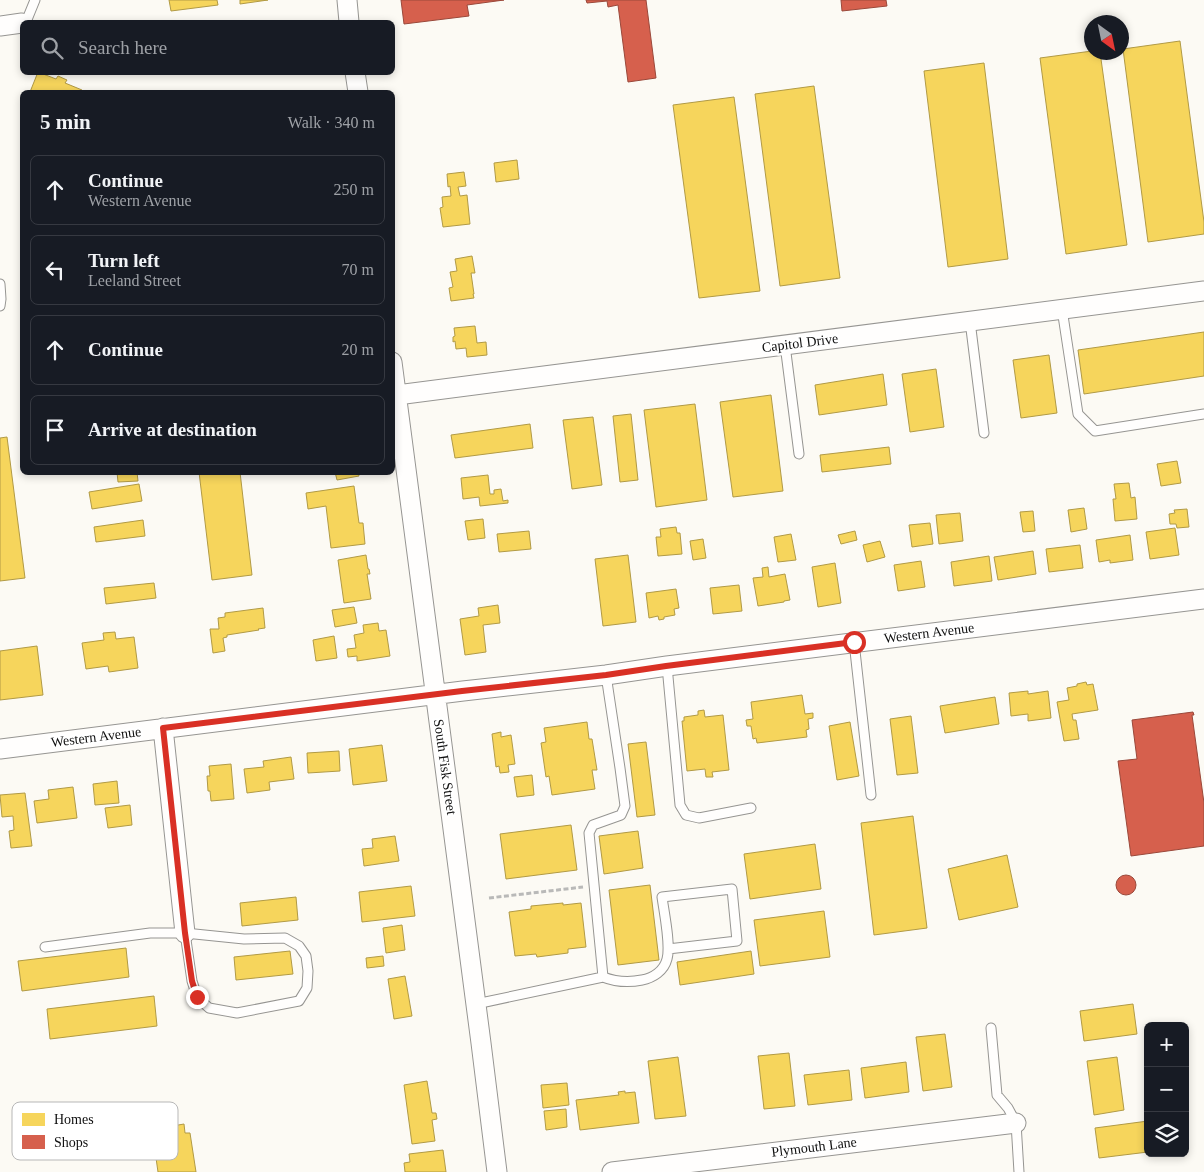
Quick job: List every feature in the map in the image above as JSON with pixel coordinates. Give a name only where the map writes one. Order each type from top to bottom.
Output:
[{"type":"street","points":[[347,0],[349,20]]},
{"type":"street","points":[[0,26],[20,24]]},
{"type":"street","points":[[355,75],[358,90]]},
{"type":"street","name":"Capitol Drive","points":[[397,395],[1204,291]]},
{"type":"street","name":"South Fisk Street","points":[[395,382],[497,1172]]},
{"type":"street","name":"Western Avenue","points":[[0,749],[1204,599]]},
{"type":"street","points":[[163,728],[185,933]]},
{"type":"street","name":"Plymouth Lane","points":[[612,1172],[1016,1123]]},
{"type":"lane","points":[[26,20],[35,0]]},
{"type":"lane","points":[[0,284],[0,306]]},
{"type":"lane","points":[[1062,309],[1078,414],[1095,431],[1204,414]]},
{"type":"lane","points":[[970,321],[984,433]]},
{"type":"lane","points":[[785,345],[799,454]]},
{"type":"lane","points":[[854,642],[871,795]]},
{"type":"lane","points":[[666,666],[680,805],[686,815],[700,818],[751,808]]},
{"type":"lane","points":[[603,977],[589,833],[594,825],[621,815],[625,806],[606,675]]},
{"type":"lane","points":[[476,1004],[603,977],[613,981],[632,982],[648,979],[663,967],[668,958],[662,897],[732,889],[737,941],[668,949]]},
{"type":"lane","points":[[45,947],[150,933],[185,933],[244,939],[285,938],[299,946],[306,956],[308,971],[307,988],[300,1001],[236,1013],[210,1008],[197,997],[192,981],[185,933]]},
{"type":"lane","points":[[991,1028],[997,1095],[1008,1108],[1016,1123],[1019,1172]]},
{"type":"path","points":[[489,898],[594,886]]},
{"type":"building: Homes","points":[[169,0],[217,0],[218,5],[171,11]]},
{"type":"building: Homes","points":[[240,0],[268,0],[240,4]]},
{"type":"building: Homes","points":[[1180,41],[1204,234],[1148,242],[1124,60],[1129,60],[1129,48]]},
{"type":"building: Homes","points":[[1084,52],[1084,60],[1101,60],[1127,245],[1066,254],[1040,58]]},
{"type":"building: Homes","points":[[984,63],[1008,259],[948,267],[924,71]]},
{"type":"building: Homes","points":[[37,75],[46,75],[56,79],[58,76],[67,80],[65,83],[82,90],[31,90]]},
{"type":"building: Homes","points":[[814,86],[840,278],[780,286],[755,94]]},
{"type":"building: Homes","points":[[734,97],[760,291],[699,298],[673,105]]},
{"type":"building: Homes","points":[[517,160],[519,179],[496,182],[494,163]]},
{"type":"building: Homes","points":[[464,172],[466,186],[458,187],[460,196],[467,195],[470,224],[443,227],[440,208],[443,207],[442,197],[451,196],[447,174]]},
{"type":"building: Homes","points":[[472,256],[475,273],[471,273],[474,298],[451,301],[449,288],[453,287],[450,272],[457,271],[455,259]]},
{"type":"building: Homes","points":[[475,326],[477,343],[486,342],[487,355],[467,357],[466,348],[456,349],[455,341],[453,342],[453,337],[455,336],[454,328]]},
{"type":"building: Homes","points":[[1204,332],[1204,376],[1084,394],[1078,350]]},
{"type":"building: Homes","points":[[1049,355],[1057,413],[1021,418],[1013,360]]},
{"type":"building: Homes","points":[[936,369],[944,427],[910,432],[902,374]]},
{"type":"building: Homes","points":[[883,374],[887,405],[819,415],[815,385]]},
{"type":"building: Homes","points":[[771,395],[783,491],[733,497],[720,402]]},
{"type":"building: Homes","points":[[695,404],[707,500],[656,507],[644,410]]},
{"type":"building: Homes","points":[[631,414],[638,480],[620,482],[613,416]]},
{"type":"building: Homes","points":[[593,417],[602,485],[572,489],[563,420]]},
{"type":"building: Homes","points":[[530,424],[533,448],[455,458],[451,435]]},
{"type":"building: Homes","points":[[7,437],[25,578],[0,581],[0,438]]},
{"type":"building: Homes","points":[[889,447],[891,464],[822,472],[820,455]]},
{"type":"building: Homes","points":[[1177,461],[1181,483],[1161,486],[1157,464]]},
{"type":"building: Homes","points":[[117,475],[137,475],[138,481],[118,482]]},
{"type":"building: Homes","points":[[199,475],[240,475],[252,575],[212,580]]},
{"type":"building: Homes","points":[[336,475],[359,476],[337,480]]},
{"type":"building: Homes","points":[[488,475],[490,494],[494,494],[494,490],[501,489],[503,501],[508,500],[508,503],[480,506],[479,497],[463,499],[461,478]]},
{"type":"building: Homes","points":[[1129,483],[1131,498],[1135,497],[1137,519],[1115,521],[1113,499],[1116,499],[1114,484]]},
{"type":"building: Homes","points":[[139,484],[142,501],[92,509],[89,492]]},
{"type":"building: Homes","points":[[354,486],[359,523],[363,523],[365,544],[331,548],[326,506],[308,509],[306,493]]},
{"type":"building: Homes","points":[[1084,508],[1087,529],[1071,532],[1068,510]]},
{"type":"building: Homes","points":[[1187,509],[1189,527],[1177,528],[1176,524],[1170,524],[1169,514],[1175,513],[1174,510]]},
{"type":"building: Homes","points":[[1033,511],[1035,531],[1023,532],[1020,512]]},
{"type":"building: Homes","points":[[960,513],[963,541],[939,544],[936,515]]},
{"type":"building: Homes","points":[[483,519],[485,538],[468,540],[465,521]]},
{"type":"building: Homes","points":[[143,520],[145,536],[96,542],[94,527]]},
{"type":"building: Homes","points":[[930,523],[933,544],[912,547],[909,525]]},
{"type":"building: Homes","points":[[676,527],[677,533],[680,533],[682,554],[658,556],[656,537],[661,537],[660,529]]},
{"type":"building: Homes","points":[[1175,528],[1179,555],[1150,559],[1146,532]]},
{"type":"building: Homes","points":[[529,531],[531,549],[499,552],[497,534]]},
{"type":"building: Homes","points":[[855,531],[857,540],[841,544],[838,535]]},
{"type":"building: Homes","points":[[791,534],[796,560],[778,562],[774,537]]},
{"type":"building: Homes","points":[[1130,535],[1133,560],[1110,563],[1110,560],[1099,562],[1096,540]]},
{"type":"building: Homes","points":[[703,539],[706,558],[693,560],[690,541]]},
{"type":"building: Homes","points":[[880,541],[885,557],[867,562],[863,545]]},
{"type":"building: Homes","points":[[1080,545],[1083,568],[1049,572],[1046,549]]},
{"type":"building: Homes","points":[[1033,551],[1036,574],[998,580],[994,557]]},
{"type":"building: Homes","points":[[366,555],[370,574],[367,574],[371,599],[344,603],[338,560]]},
{"type":"building: Homes","points":[[628,555],[636,622],[603,626],[595,559]]},
{"type":"building: Homes","points":[[989,556],[992,581],[954,586],[951,562]]},
{"type":"building: Homes","points":[[921,561],[925,587],[898,591],[894,565]]},
{"type":"building: Homes","points":[[835,563],[841,603],[818,607],[812,567]]},
{"type":"building: Homes","points":[[768,567],[769,577],[785,574],[790,600],[758,606],[753,578],[763,577],[762,568]]},
{"type":"building: Homes","points":[[154,583],[156,598],[106,604],[104,588]]},
{"type":"building: Homes","points":[[739,585],[742,611],[713,614],[710,588]]},
{"type":"building: Homes","points":[[676,589],[679,608],[674,609],[675,615],[659,620],[658,616],[649,618],[646,593]]},
{"type":"building: Homes","points":[[498,605],[500,623],[483,625],[486,652],[465,655],[460,619],[479,616],[478,608]]},
{"type":"building: Homes","points":[[354,607],[357,623],[335,627],[332,610]]},
{"type":"building: Homes","points":[[263,608],[265,628],[227,635],[227,637],[223,638],[225,651],[213,653],[210,629],[219,629],[218,618],[225,617],[225,613]]},
{"type":"building: Homes","points":[[378,623],[379,631],[386,630],[390,656],[357,661],[357,656],[348,657],[347,649],[356,648],[354,635],[364,633],[363,625]]},
{"type":"building: Homes","points":[[115,632],[116,639],[134,637],[138,668],[109,672],[108,666],[86,669],[82,643],[104,640],[103,633]]},
{"type":"building: Homes","points":[[334,636],[337,658],[316,661],[313,640]]},
{"type":"building: Homes","points":[[37,646],[43,695],[0,700],[0,651]]},
{"type":"building: Homes","points":[[1086,682],[1087,685],[1093,684],[1098,710],[1072,714],[1073,720],[1076,720],[1079,739],[1064,741],[1057,702],[1069,700],[1067,688]]},
{"type":"building: Homes","points":[[1028,691],[1028,694],[1048,691],[1051,718],[1028,721],[1028,714],[1011,716],[1009,693]]},
{"type":"building: Homes","points":[[802,695],[805,714],[813,713],[813,718],[808,719],[809,729],[806,730],[807,737],[757,743],[756,738],[753,739],[751,726],[747,726],[746,720],[753,719],[751,702]]},
{"type":"building: Homes","points":[[995,697],[999,724],[945,733],[940,706]]},
{"type":"building: Homes","points":[[704,710],[705,717],[723,715],[729,770],[712,772],[713,777],[706,777],[705,769],[687,771],[682,721],[684,721],[684,717],[698,715],[698,711]]},
{"type":"building: Homes","points":[[911,716],[918,773],[897,775],[890,719]]},
{"type":"building: Homes","points":[[587,722],[589,739],[592,739],[597,770],[592,770],[595,789],[552,795],[549,776],[546,777],[541,743],[546,742],[544,728]]},
{"type":"building: Homes","points":[[850,722],[859,776],[837,780],[829,726]]},
{"type":"building: Homes","points":[[501,732],[501,737],[511,735],[515,764],[508,765],[509,772],[500,773],[499,766],[496,767],[492,734]]},
{"type":"building: Homes","points":[[646,742],[655,815],[637,817],[628,744]]},
{"type":"building: Homes","points":[[382,745],[387,781],[353,785],[349,749]]},
{"type":"building: Homes","points":[[339,751],[340,771],[308,773],[307,753]]},
{"type":"building: Homes","points":[[291,757],[294,779],[269,782],[270,790],[247,793],[244,769],[264,767],[263,761]]},
{"type":"building: Homes","points":[[231,764],[234,799],[211,801],[207,776],[210,776],[209,766]]},
{"type":"building: Homes","points":[[532,775],[534,795],[517,797],[514,777]]},
{"type":"building: Homes","points":[[117,781],[119,803],[95,805],[93,784]]},
{"type":"building: Homes","points":[[73,787],[77,818],[37,823],[34,801],[49,799],[48,790]]},
{"type":"building: Homes","points":[[25,793],[32,846],[11,848],[9,831],[14,830],[13,816],[2,817],[0,795]]},
{"type":"building: Homes","points":[[130,805],[132,825],[108,828],[105,808]]},
{"type":"building: Homes","points":[[913,816],[927,928],[874,935],[861,823]]},
{"type":"building: Homes","points":[[571,825],[577,870],[506,879],[500,834]]},
{"type":"building: Homes","points":[[638,831],[643,868],[604,874],[599,836]]},
{"type":"building: Homes","points":[[395,836],[399,861],[364,866],[362,849],[373,848],[372,839]]},
{"type":"building: Homes","points":[[815,844],[821,889],[750,899],[744,854]]},
{"type":"building: Homes","points":[[1007,855],[1018,907],[959,920],[948,869]]},
{"type":"building: Homes","points":[[650,885],[659,960],[618,965],[609,890]]},
{"type":"building: Homes","points":[[411,886],[415,916],[362,922],[359,892]]},
{"type":"building: Homes","points":[[296,897],[298,920],[242,926],[240,903]]},
{"type":"building: Homes","points":[[563,903],[563,905],[581,903],[586,947],[568,949],[568,953],[537,957],[536,954],[515,956],[509,912],[531,909],[531,906]]},
{"type":"building: Homes","points":[[824,911],[830,957],[760,966],[754,920]]},
{"type":"building: Homes","points":[[402,925],[405,950],[386,953],[383,928]]},
{"type":"building: Homes","points":[[126,948],[129,977],[22,991],[18,961]]},
{"type":"building: Homes","points":[[290,951],[293,974],[236,980],[234,957]]},
{"type":"building: Homes","points":[[751,951],[754,974],[680,985],[677,962]]},
{"type":"building: Homes","points":[[383,956],[384,966],[367,968],[366,958]]},
{"type":"building: Homes","points":[[405,976],[412,1016],[394,1019],[388,979]]},
{"type":"building: Homes","points":[[154,996],[157,1026],[50,1039],[47,1009]]},
{"type":"building: Homes","points":[[1133,1004],[1137,1034],[1084,1041],[1080,1011]]},
{"type":"building: Homes","points":[[945,1034],[952,1087],[923,1091],[916,1037]]},
{"type":"building: Homes","points":[[789,1053],[795,1106],[764,1109],[758,1056]]},
{"type":"building: Homes","points":[[678,1057],[686,1116],[655,1119],[648,1061]]},
{"type":"building: Homes","points":[[1117,1057],[1124,1110],[1094,1115],[1087,1061]]},
{"type":"building: Homes","points":[[906,1062],[909,1092],[865,1098],[861,1068]]},
{"type":"building: Homes","points":[[849,1070],[852,1100],[808,1105],[804,1075]]},
{"type":"building: Homes","points":[[427,1081],[432,1113],[436,1113],[437,1119],[432,1120],[435,1141],[412,1144],[404,1085]]},
{"type":"building: Homes","points":[[567,1083],[569,1105],[543,1108],[541,1085]]},
{"type":"building: Homes","points":[[625,1091],[625,1093],[635,1092],[639,1123],[580,1130],[576,1100],[619,1095],[618,1092]]},
{"type":"building: Homes","points":[[566,1109],[567,1127],[546,1130],[544,1111]]},
{"type":"building: Homes","points":[[1144,1122],[1144,1152],[1099,1158],[1095,1128]]},
{"type":"building: Homes","points":[[184,1124],[185,1133],[190,1133],[196,1172],[158,1172],[156,1160],[178,1160],[178,1125]]},
{"type":"building: Homes","points":[[443,1150],[446,1172],[405,1172],[404,1163],[410,1162],[409,1154]]},
{"type":"building: Shops","points":[[401,0],[504,0],[467,5],[469,16],[404,24]]},
{"type":"building: Shops","points":[[586,0],[646,0],[656,78],[628,82],[618,5],[608,7],[607,1],[587,3]]},
{"type":"building: Shops","points":[[841,0],[886,0],[887,6],[842,11]]},
{"type":"building: Shops","points":[[1193,712],[1204,803],[1204,846],[1131,856],[1118,761],[1137,759],[1132,720]]},
{"type":"building: Shops","points":[[1126,875],[1133,878],[1136,885],[1133,892],[1126,895],[1119,892],[1116,885],[1119,878]]},
{"type":"route","points":[[197,997],[192,981],[185,933],[163,728],[606,675],[854,642]]}]
